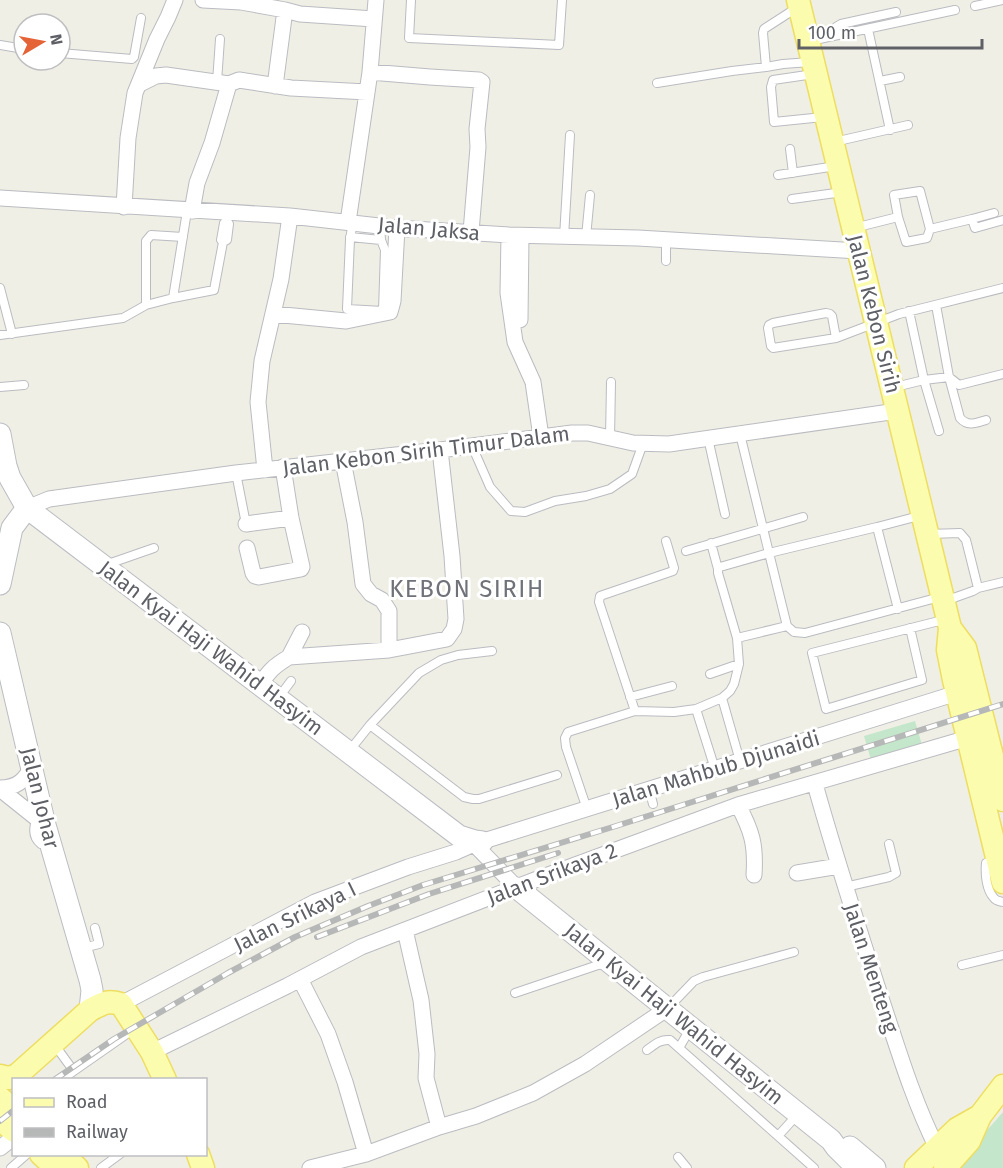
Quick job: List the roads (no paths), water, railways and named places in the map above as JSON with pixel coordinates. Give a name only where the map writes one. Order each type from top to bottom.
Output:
[{"type":"main road","name":"Jalan Kebon Sirih","points":[[798,3],[946,611],[948,650],[957,693],[1003,882]]},
{"type":"main road","name":"Jalan Kebon Sirih","points":[[946,611],[965,648],[1003,800]]},
{"type":"main road","points":[[0,1076],[8,1078],[27,1075],[53,1043],[90,1010],[102,1003],[111,1002],[121,1004],[152,1052],[164,1078]]},
{"type":"main road","points":[[916,1168],[941,1158],[969,1141],[980,1116],[1003,1086]]},
{"type":"main road","points":[[0,1098],[12,1109]]},
{"type":"main road","points":[[0,1119],[12,1129]]},
{"type":"main road","points":[[42,1156],[56,1168]]},
{"type":"main road","points":[[63,1156],[77,1168]]},
{"type":"street","points":[[124,207],[128,138],[135,93],[175,0]]},
{"type":"street","points":[[202,0],[296,8],[374,19]]},
{"type":"street","points":[[350,227],[371,72],[376,0]]},
{"type":"street","points":[[274,86],[296,8]]},
{"type":"street","points":[[371,72],[482,82],[471,232]]},
{"type":"street","points":[[140,84],[156,76],[166,75],[223,83],[239,81],[274,86],[367,92]]},
{"type":"street","points":[[189,211],[216,132],[223,83]]},
{"type":"street","name":"Jalan Jaksa","points":[[0,198],[189,211],[227,217],[290,216],[380,233],[397,228],[515,236],[666,240],[858,251]]},
{"type":"street","points":[[265,470],[258,402],[262,362],[281,279],[290,216]]},
{"type":"street","points":[[273,314],[346,321],[390,312],[393,301],[397,228]]},
{"type":"street","points":[[515,236],[519,322]]},
{"type":"street","points":[[515,236],[508,293],[515,342],[533,382],[541,437]]},
{"type":"street","name":"Jalan Kebon Sirih Timur Dalam","points":[[27,508],[49,499],[236,473],[572,433],[588,433],[644,444],[669,444],[897,411]]},
{"type":"street","points":[[260,685],[269,671],[289,657],[389,650],[447,639],[454,629],[456,619],[452,556],[440,450]]},
{"type":"street","name":"Jalan Kyai Haji Wahid Hasyim","points":[[2,452],[13,484],[27,508],[468,843]]},
{"type":"street","points":[[343,461],[355,522],[363,584],[371,594],[382,600],[389,611],[389,650]]},
{"type":"street","points":[[247,548],[255,576],[302,567],[283,467]]},
{"type":"street","points":[[0,584],[12,528],[27,508]]},
{"type":"street","points":[[246,524],[291,518]]},
{"type":"street","name":"Jalan Johar","points":[[0,633],[32,765],[44,829],[92,990],[90,1010]]},
{"type":"street","points":[[289,657],[302,633]]},
{"type":"street","name":"Jalan Mahbub Djunaidi","points":[[468,843],[587,809],[651,797],[715,769],[957,693]]},
{"type":"street","name":"Jalan Srikaya 2","points":[[152,1052],[361,947],[405,930],[738,805],[968,738]]},
{"type":"street","points":[[0,789],[8,788],[27,778],[32,765]]},
{"type":"street","name":"Jalan Menteng","points":[[815,783],[845,886],[909,1083],[924,1123],[941,1158]]},
{"type":"street","points":[[0,789],[44,829]]},
{"type":"street","points":[[738,805],[753,838],[754,875]]},
{"type":"street","points":[[468,843],[518,888]]},
{"type":"street","name":"Jalan Srikaya I","points":[[121,1004],[315,902],[468,843]]},
{"type":"street","points":[[797,873],[839,866]]},
{"type":"street","name":"Jalan Kyai Haji Wahid Hasyim","points":[[518,888],[831,1140],[856,1168]]},
{"type":"street","points":[[405,930],[421,1000],[426,1045],[426,1078],[439,1127]]},
{"type":"street","name":"Jalan Johar","points":[[83,955],[106,994],[121,1004]]},
{"type":"street","points":[[300,979],[328,1034],[348,1091],[366,1154]]},
{"type":"street","points":[[310,1168],[366,1154],[476,1116],[533,1093],[585,1064],[668,1008]]},
{"type":"street","points":[[0,1148],[12,1139]]},
{"type":"street","name":"Jalan Kyai Haji Wahid Hasyim","points":[[831,1140],[843,1141],[875,1168]]},
{"type":"lane","points":[[411,0],[409,38],[559,45],[562,0]]},
{"type":"lane","points":[[975,6],[1003,0]]},
{"type":"lane","points":[[766,67],[764,30],[798,3]]},
{"type":"lane","points":[[826,116],[774,122],[771,87],[773,80],[812,59],[836,35],[955,9]]},
{"type":"lane","points":[[836,35],[836,27],[841,24],[896,12]]},
{"type":"lane","points":[[72,54],[132,59],[141,18]]},
{"type":"lane","points":[[868,29],[890,130]]},
{"type":"lane","points":[[220,39],[223,83]]},
{"type":"lane","points":[[657,83],[812,59]]},
{"type":"lane","points":[[880,81],[900,77]]},
{"type":"lane","points":[[832,142],[908,125]]},
{"type":"lane","points":[[564,237],[570,135]]},
{"type":"lane","points":[[790,149],[793,172]]},
{"type":"lane","points":[[778,175],[838,165]]},
{"type":"lane","points":[[920,191],[930,229],[927,238],[906,242],[898,217],[894,195],[920,191]]},
{"type":"lane","points":[[792,199],[844,192]]},
{"type":"lane","points":[[586,237],[590,195]]},
{"type":"lane","points":[[173,298],[189,211]]},
{"type":"lane","points":[[930,229],[994,213]]},
{"type":"lane","points":[[0,335],[123,318],[146,305],[214,290],[223,242],[227,240],[229,224],[227,217]]},
{"type":"lane","points":[[853,228],[898,217]]},
{"type":"lane","points":[[972,219],[975,228],[1003,220]]},
{"type":"lane","points":[[350,227],[346,309],[383,311],[385,250],[380,233]]},
{"type":"lane","points":[[146,305],[146,241],[151,235],[183,237]]},
{"type":"lane","points":[[666,240],[666,261]]},
{"type":"lane","points":[[0,288],[12,334]]},
{"type":"lane","points":[[836,338],[830,314],[773,324],[768,328],[773,348],[836,338],[909,311],[1003,288]]},
{"type":"lane","points":[[936,304],[949,377],[960,418],[964,423],[970,424],[986,420]]},
{"type":"lane","points":[[909,311],[924,380],[939,431]]},
{"type":"lane","points":[[892,388],[949,377],[958,385],[1003,374]]},
{"type":"lane","points":[[610,438],[611,382]]},
{"type":"lane","points":[[0,387],[24,385]]},
{"type":"lane","points":[[740,434],[787,626],[794,632],[805,633],[898,609],[946,611]]},
{"type":"lane","points":[[708,438],[725,514]]},
{"type":"lane","points":[[472,446],[490,487],[512,511],[525,512],[555,501],[610,489],[632,474],[644,444]]},
{"type":"lane","points":[[236,473],[246,524]]},
{"type":"lane","points":[[686,551],[803,517]]},
{"type":"lane","points":[[718,569],[770,553],[877,526],[925,524],[960,533],[966,540],[978,588]]},
{"type":"lane","points":[[877,526],[898,609]]},
{"type":"lane","points":[[635,711],[599,602],[600,596],[673,571],[666,541]]},
{"type":"lane","points":[[587,809],[566,747],[565,738],[568,732],[635,711],[674,712],[696,709],[722,698],[734,684],[740,664],[737,638],[711,543]]},
{"type":"lane","points":[[104,566],[154,548]]},
{"type":"lane","points":[[910,628],[922,680],[826,709],[812,653],[910,628],[946,611],[978,588],[1003,582]]},
{"type":"lane","points":[[737,638],[787,626]]},
{"type":"lane","points":[[348,752],[419,673],[441,660],[458,655],[492,651]]},
{"type":"lane","points":[[710,674],[740,664]]},
{"type":"lane","points":[[278,699],[291,681]]},
{"type":"lane","points":[[630,697],[672,686]]},
{"type":"lane","points":[[722,698],[740,761]]},
{"type":"lane","points":[[696,709],[715,769]]},
{"type":"lane","points":[[370,725],[468,799],[479,799],[557,775]]},
{"type":"lane","points":[[845,886],[889,877],[896,873],[889,844]]},
{"type":"lane","points":[[997,858],[986,863],[986,875],[993,897],[1003,902]]},
{"type":"lane","points":[[83,955],[99,944],[95,928]]},
{"type":"lane","points":[[668,1008],[694,981],[703,977],[794,952]]},
{"type":"lane","points":[[962,965],[1003,955]]},
{"type":"lane","points":[[515,993],[598,965],[611,963]]},
{"type":"lane","points":[[63,1078],[136,1027]]},
{"type":"lane","points":[[679,1048],[691,1028]]},
{"type":"lane","points":[[646,1050],[663,1040],[670,1040],[814,1168]]},
{"type":"lane","points":[[53,1043],[73,1070]]},
{"type":"lane","points":[[778,1136],[798,1113]]},
{"type":"lane","points":[[11,1168],[26,1156]]},
{"type":"lane","points":[[101,1168],[119,1156]]},
{"type":"lane","points":[[678,1157],[687,1168]]},
{"type":"railway","points":[[57,1078],[114,1039],[228,973],[295,937],[368,906],[423,885],[1003,704]]},
{"type":"railway","points":[[317,937],[429,894],[558,853]]},
{"type":"railway","points":[[0,1121],[12,1112]]},
{"type":"district","name":"KEBON SIRIH","points":[[467,589]]}]
